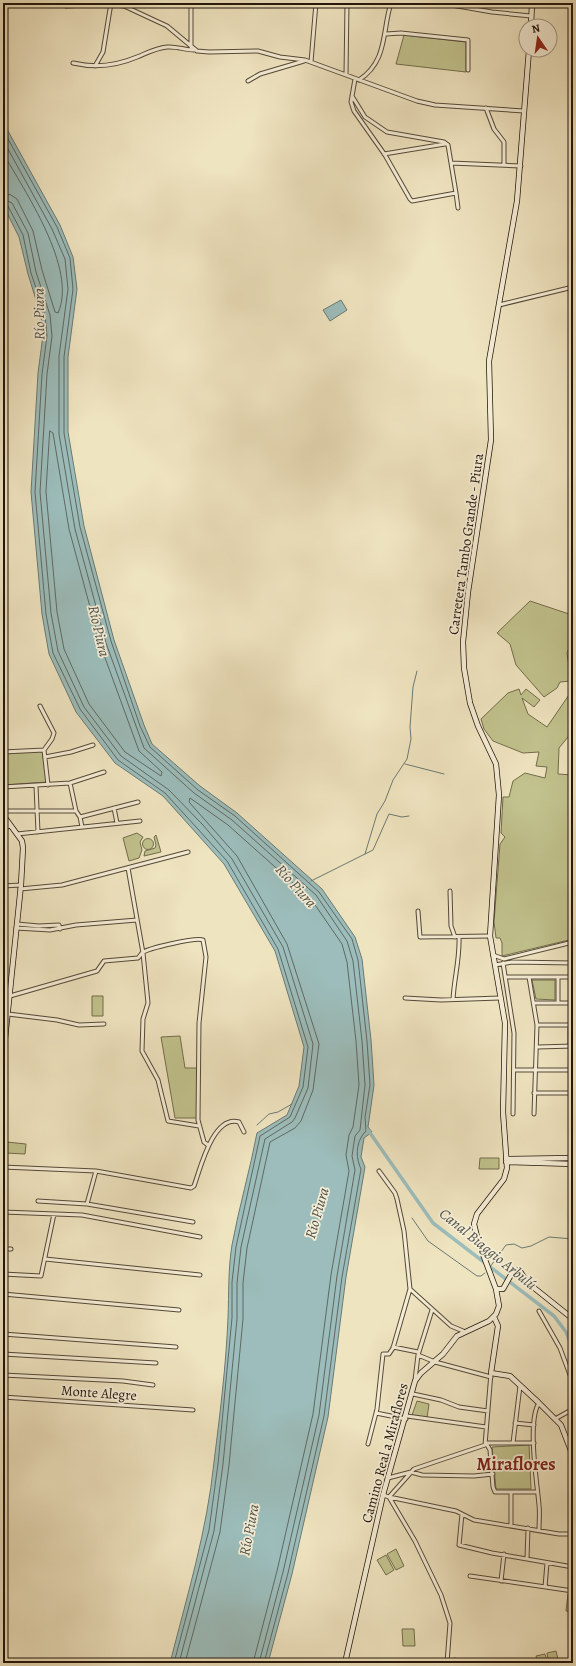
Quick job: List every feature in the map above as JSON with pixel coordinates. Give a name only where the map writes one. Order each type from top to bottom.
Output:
[{"type":"main road","points":[[531,16],[532,3]]},
{"type":"main road","name":"Carretera Tambo Grande - Piura","points":[[496,1290],[474,1229],[475,1219],[504,1179],[506,1161],[503,1097],[506,1037],[490,936],[499,806],[497,770],[494,758],[475,719],[470,703],[465,675],[463,642],[468,592],[491,440],[488,368],[516,214],[528,58]]},
{"type":"main road","points":[[3,815],[17,834],[22,845],[21,887],[10,996],[6,1016],[3,1058]]},
{"type":"main road","points":[[506,1161],[573,1158]]},
{"type":"main road","points":[[506,1161],[573,1164]]},
{"type":"main road","points":[[573,1319],[528,1283],[519,1270],[512,1273],[503,1289],[496,1290],[499,1306],[494,1317],[498,1326],[491,1375],[510,1376],[539,1403],[561,1425],[573,1456]]},
{"type":"main road","name":"Camino Real a Miraflores","points":[[345,1663],[383,1495],[416,1381],[422,1373],[436,1362],[453,1340],[463,1331],[485,1324],[494,1317]]},
{"type":"street","points":[[62,3],[66,6],[110,4],[124,5],[167,26],[194,50]]},
{"type":"street","points":[[191,3],[191,47]]},
{"type":"street","points":[[311,62],[316,3]]},
{"type":"street","points":[[346,75],[347,3]]},
{"type":"street","points":[[391,3],[387,16],[386,34],[383,47],[369,72],[357,79],[351,102],[354,111],[384,154],[412,201],[456,193]]},
{"type":"street","points":[[441,3],[492,12],[531,16]]},
{"type":"street","points":[[95,66],[103,52],[110,4]]},
{"type":"street","points":[[386,34],[401,33],[468,40],[468,70]]},
{"type":"street","points":[[73,63],[95,66],[119,64],[156,49],[168,46],[185,50],[209,52],[258,51],[280,57],[305,60],[417,101],[435,105],[524,111]]},
{"type":"street","points":[[248,81],[260,74],[305,60]]},
{"type":"street","points":[[352,96],[365,117],[387,132],[403,133],[446,143]]},
{"type":"street","points":[[486,108],[494,129],[504,142],[504,165]]},
{"type":"street","points":[[384,154],[446,143]]},
{"type":"street","points":[[446,143],[448,145],[458,208]]},
{"type":"street","points":[[451,163],[521,166]]},
{"type":"street","points":[[499,305],[573,287]]},
{"type":"street","points":[[40,706],[54,733],[52,739],[44,750],[48,785]]},
{"type":"street","points":[[45,757],[71,752],[93,745]]},
{"type":"street","points":[[3,752],[44,750]]},
{"type":"street","points":[[3,787],[70,783],[104,772]]},
{"type":"street","points":[[70,783],[76,811],[80,817],[82,827]]},
{"type":"street","points":[[36,786],[38,832]]},
{"type":"street","points":[[80,817],[138,802]]},
{"type":"street","points":[[114,808],[117,823]]},
{"type":"street","points":[[3,810],[76,811]]},
{"type":"street","points":[[17,834],[140,821]]},
{"type":"street","points":[[3,828],[11,826]]},
{"type":"street","points":[[3,886],[21,887],[62,885],[188,852]]},
{"type":"street","points":[[128,868],[143,953],[148,1003],[143,1019],[142,1051],[158,1080],[168,1121],[199,1126]]},
{"type":"street","points":[[450,891],[451,926],[454,937]]},
{"type":"street","points":[[418,911],[420,937],[490,936]]},
{"type":"street","points":[[17,926],[60,929],[76,925],[137,920]]},
{"type":"street","points":[[453,1000],[454,982],[460,955],[459,937]]},
{"type":"street","points":[[10,996],[97,971],[104,961],[138,958],[143,953],[201,939],[204,942],[206,957],[199,1023],[199,1126],[204,1142],[208,1145]]},
{"type":"street","points":[[493,955],[504,959],[573,942]]},
{"type":"street","points":[[494,965],[512,962],[573,963]]},
{"type":"street","points":[[503,963],[514,1024],[513,1114]]},
{"type":"street","points":[[506,977],[573,977]]},
{"type":"street","points":[[529,977],[537,1025],[538,1047],[534,1093],[534,1114]]},
{"type":"street","points":[[558,977],[558,1003]]},
{"type":"street","points":[[405,998],[453,1000],[500,998]]},
{"type":"street","points":[[534,1003],[573,1003]]},
{"type":"street","points":[[6,1016],[57,1020],[78,1025],[104,1024]]},
{"type":"street","points":[[537,1025],[573,1025]]},
{"type":"street","points":[[538,1047],[573,1046]]},
{"type":"street","points":[[514,1070],[573,1070]]},
{"type":"street","points":[[534,1093],[573,1093]]},
{"type":"street","points":[[3,1167],[96,1171],[191,1188],[194,1186],[211,1138],[225,1124],[230,1122],[239,1122],[244,1132]]},
{"type":"street","points":[[87,1204],[96,1171]]},
{"type":"street","points":[[368,1444],[376,1413],[383,1354],[389,1354],[393,1347],[410,1289],[404,1231],[397,1199],[395,1193],[379,1171]]},
{"type":"street","points":[[38,1201],[87,1204],[192,1222]]},
{"type":"street","points":[[3,1212],[82,1216],[200,1238]]},
{"type":"street","points":[[3,1274],[40,1277],[42,1275],[54,1214]]},
{"type":"street","points":[[3,1248],[11,1249]]},
{"type":"street","points":[[45,1259],[200,1275]]},
{"type":"street","points":[[410,1289],[451,1326],[463,1331]]},
{"type":"street","points":[[3,1294],[179,1310]]},
{"type":"street","points":[[416,1381],[418,1354],[432,1310]]},
{"type":"street","points":[[539,1311],[560,1348],[573,1383]]},
{"type":"street","points":[[3,1334],[176,1347]]},
{"type":"street","points":[[393,1347],[418,1354],[436,1362],[491,1375],[486,1443],[490,1450],[493,1487],[495,1492],[537,1492]]},
{"type":"street","points":[[3,1354],[156,1363]]},
{"type":"street","points":[[3,1375],[123,1381],[153,1385]]},
{"type":"street","points":[[513,1443],[520,1386]]},
{"type":"street","points":[[413,1394],[441,1400],[459,1407],[488,1411]]},
{"type":"street","name":"Monte Alegre","points":[[3,1397],[193,1410]]},
{"type":"street","points":[[539,1403],[535,1411],[534,1425],[539,1530]]},
{"type":"street","points":[[555,1419],[573,1409]]},
{"type":"street","points":[[376,1413],[486,1427]]},
{"type":"street","points":[[515,1423],[534,1425]]},
{"type":"street","points":[[388,1478],[411,1472],[439,1460],[483,1447],[486,1443],[534,1444]]},
{"type":"street","points":[[411,1472],[422,1475],[474,1476],[493,1474]]},
{"type":"street","points":[[389,1497],[411,1472]]},
{"type":"street","points":[[511,1493],[511,1525]]},
{"type":"street","points":[[383,1495],[456,1511],[474,1520],[559,1534],[573,1534]]},
{"type":"street","points":[[389,1497],[415,1541],[441,1595],[450,1623],[447,1663]]},
{"type":"street","points":[[462,1514],[459,1545],[573,1567]]},
{"type":"street","points":[[527,1559],[528,1528]]},
{"type":"street","points":[[501,1581],[504,1554]]},
{"type":"street","points":[[545,1587],[547,1563]]},
{"type":"street","points":[[470,1576],[573,1591]]},
{"type":"green space","points":[[404,35],[466,42],[466,72],[396,64]]},
{"type":"green space","points":[[530,601],[569,614],[573,638],[567,653],[571,681],[560,682],[557,688],[544,697],[516,665],[510,644],[497,633]]},
{"type":"green space","points":[[519,689],[521,695],[526,689],[540,700],[534,707],[522,698],[528,714],[547,727],[573,689],[573,731],[559,748],[558,774],[573,775],[573,939],[502,956],[502,943],[500,938],[496,938],[494,922],[500,844],[505,837],[501,833],[503,797],[509,797],[513,781],[525,773],[545,778],[547,767],[536,766],[539,752],[523,753],[493,741],[484,729],[481,719],[508,693]]},
{"type":"green space","points":[[42,751],[47,782],[3,785],[3,753]]},
{"type":"green space","points":[[137,833],[143,837],[140,842],[142,850],[139,858],[129,861],[123,838]]},
{"type":"green space","points":[[156,835],[161,852],[144,856],[145,851],[155,848],[156,845],[154,837]]},
{"type":"green space","points":[[148,838],[152,840],[154,844],[152,848],[148,850],[144,848],[142,844],[144,840]]},
{"type":"green space","points":[[532,980],[555,980],[555,1000],[536,999]]},
{"type":"green space","points":[[92,996],[103,996],[103,1016],[92,1016]]},
{"type":"green space","points":[[568,1028],[573,1028],[573,1044],[568,1044]]},
{"type":"green space","points":[[180,1036],[185,1068],[197,1068],[197,1118],[175,1118],[161,1037]]},
{"type":"green space","points":[[7,1142],[26,1144],[25,1154],[6,1153]]},
{"type":"green space","points":[[480,1158],[499,1158],[499,1169],[479,1169]]},
{"type":"green space","points":[[417,1401],[429,1404],[427,1418],[412,1415]]},
{"type":"green space","points":[[529,1445],[531,1489],[496,1489],[492,1447]]},
{"type":"green space","points":[[396,1549],[404,1566],[396,1570],[387,1554]]},
{"type":"green space","points":[[386,1555],[394,1570],[386,1575],[377,1560]]},
{"type":"green space","points":[[568,1594],[573,1595],[573,1612],[566,1611]]},
{"type":"green space","points":[[402,1629],[414,1629],[415,1646],[403,1646]]},
{"type":"green space","points":[[556,1651],[559,1663],[549,1663],[547,1653]]},
{"type":"green space","points":[[545,1654],[548,1663],[538,1663],[536,1656]]},
{"type":"water","name":"Río Piura","points":[[3,122],[60,225],[73,257],[77,289],[68,357],[68,432],[84,526],[114,640],[152,744],[200,786],[237,813],[322,889],[355,937],[362,959],[371,1040],[374,1085],[368,1127],[372,1132],[364,1138],[361,1157],[365,1167],[346,1277],[328,1417],[292,1574],[268,1663],[170,1663],[196,1563],[211,1488],[221,1408],[227,1336],[230,1263],[235,1231],[257,1133],[287,1115],[299,1086],[304,1047],[275,951],[224,864],[163,796],[115,763],[76,712],[49,654],[42,614],[31,492],[38,373],[43,335],[41,316],[28,274],[19,237],[3,205]]},
{"type":"water","points":[[341,300],[347,310],[330,321],[323,310]]},
{"type":"waterway","points":[[365,854],[377,814],[385,801],[393,780],[407,759],[411,739],[410,727],[413,687],[417,671]]},
{"type":"waterway","points":[[405,764],[444,774]]},
{"type":"waterway","name":"Río Piura","points":[[311,881],[373,850],[389,814],[402,817],[409,816]]},
{"type":"waterway","points":[[257,1125],[269,1114],[278,1112],[292,1104]]},
{"type":"waterway","name":"Canal Biaggio Arbulú","points":[[368,1130],[433,1223],[554,1316],[566,1332],[573,1349]]},
{"type":"waterway","points":[[412,1218],[428,1241],[477,1276],[481,1276],[485,1273]]},
{"type":"waterway","points":[[490,1267],[506,1245],[514,1244],[522,1248],[531,1246],[549,1237],[573,1239]]},
{"type":"district","name":"Miraflores","points":[[516,1464]]}]
